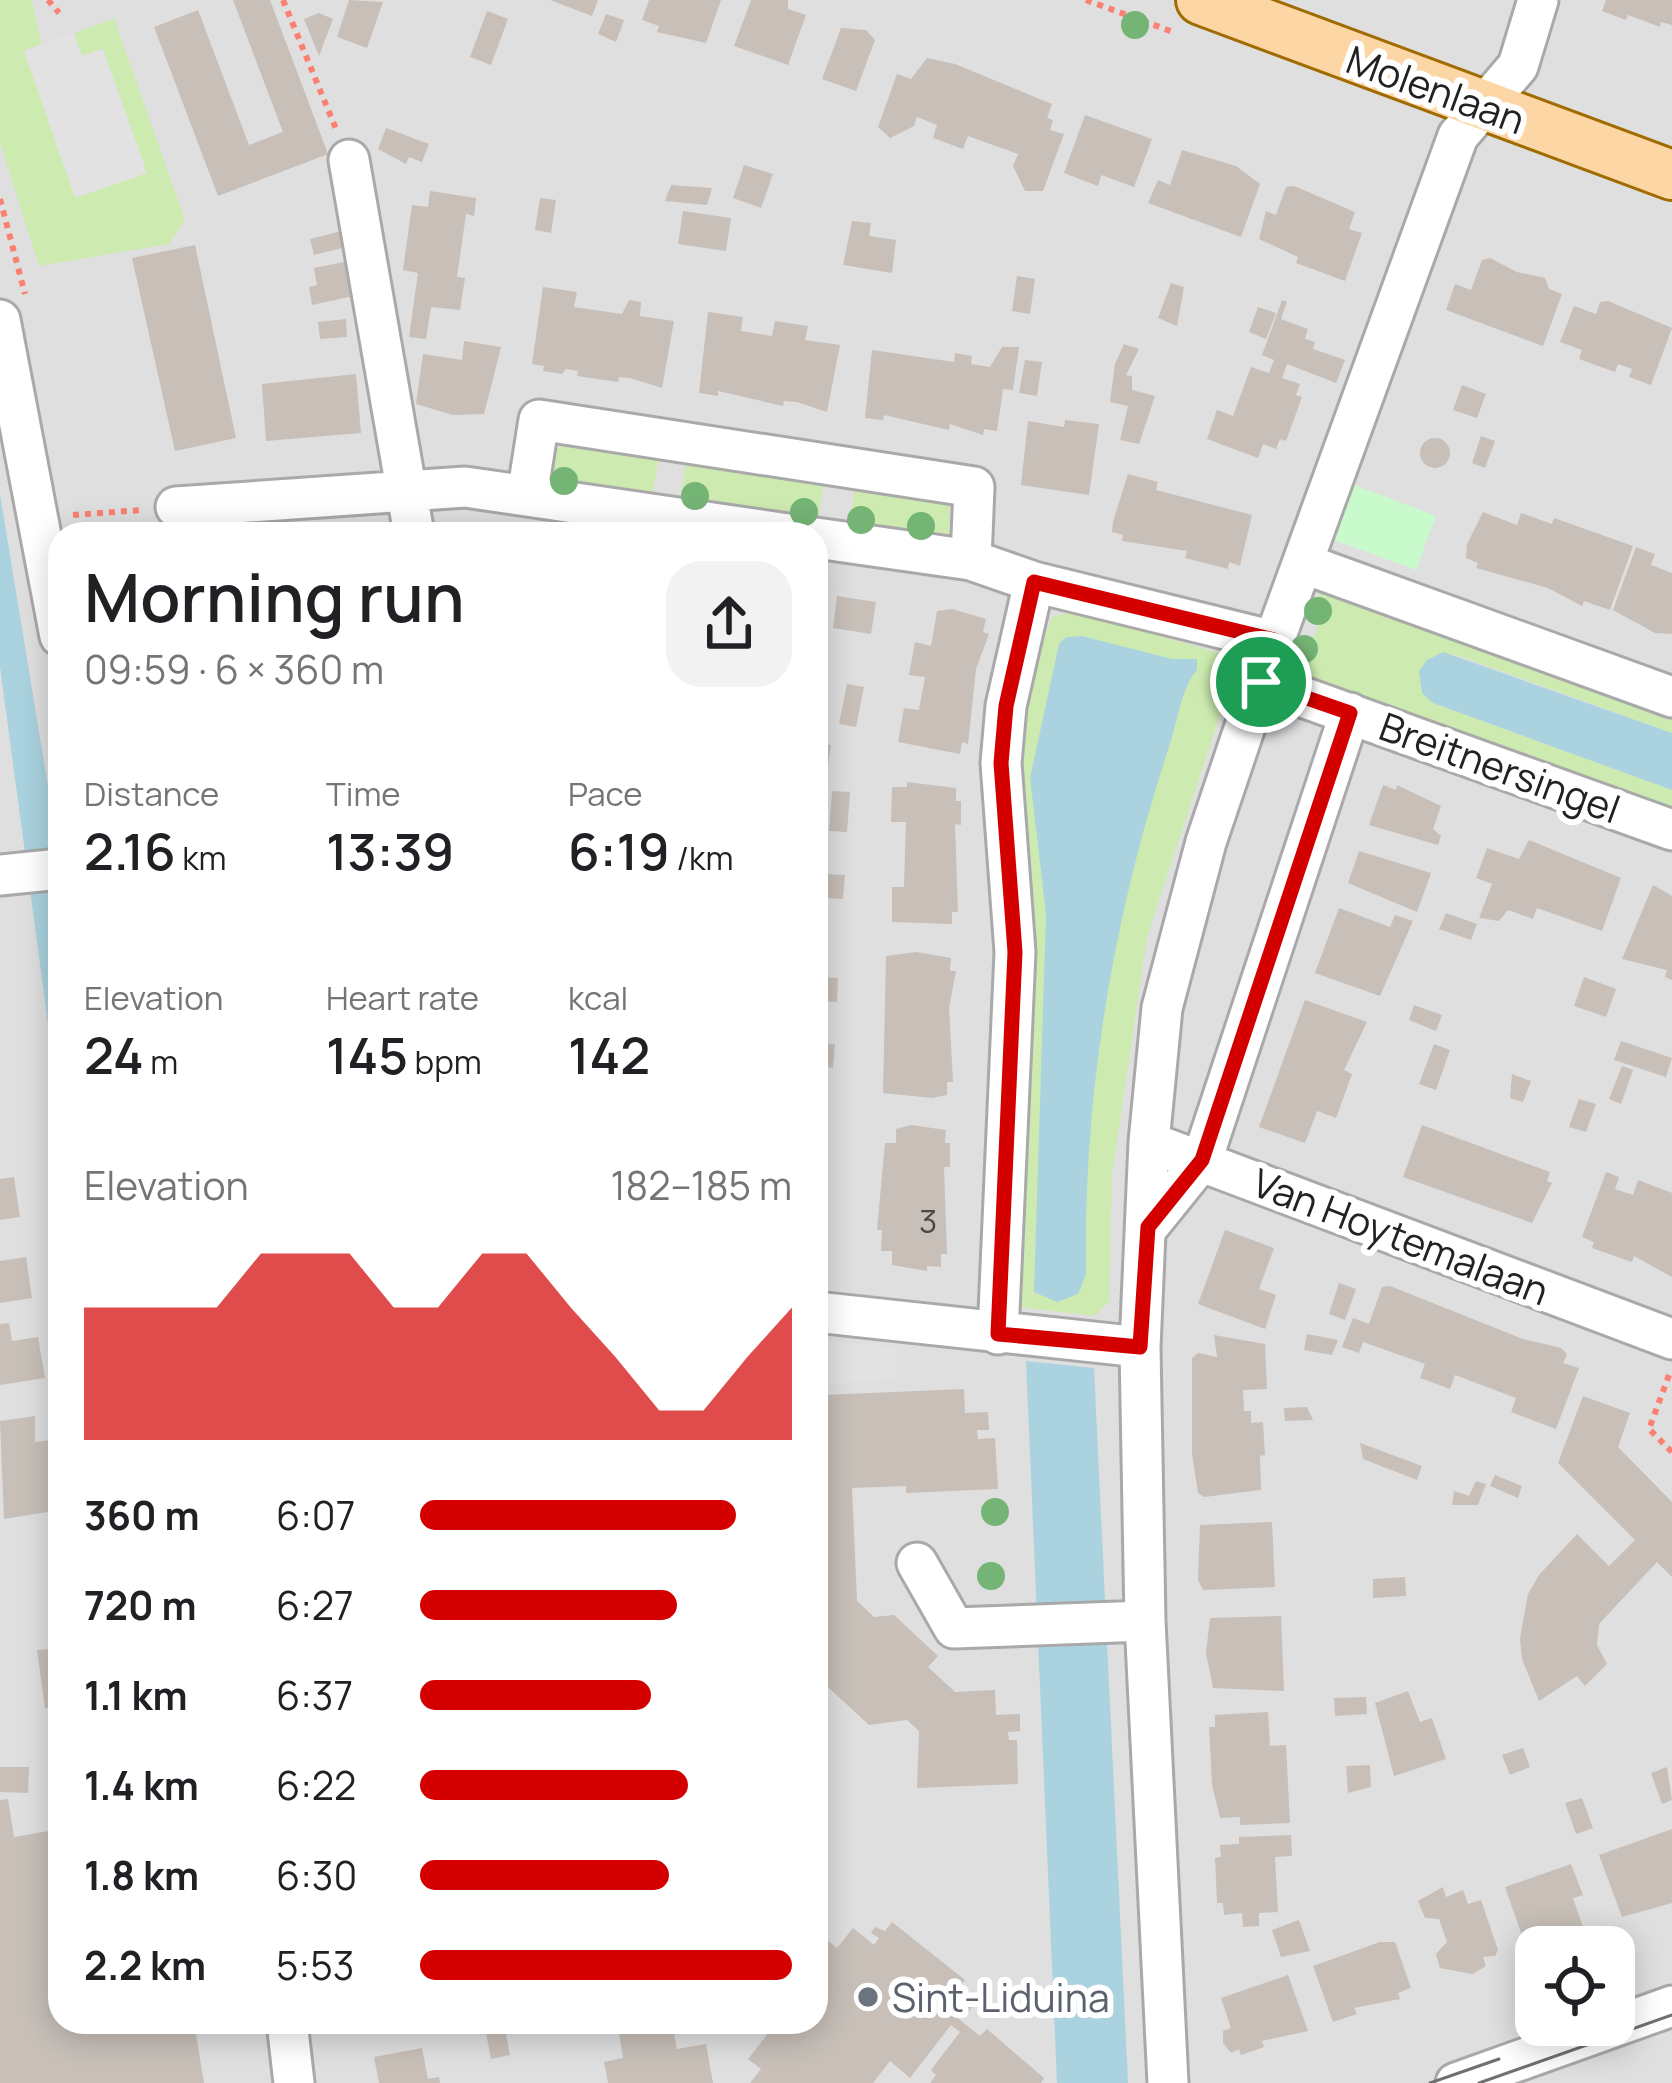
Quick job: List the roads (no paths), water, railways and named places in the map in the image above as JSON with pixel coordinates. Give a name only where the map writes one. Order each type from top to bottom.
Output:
[{"type":"main road","name":"Molenlaan","points":[[1201,0],[1672,175]]},
{"type":"street","points":[[1168,2083],[1129,1622],[1149,1142],[1162,1008],[1206,842],[1274,640],[1458,136],[1518,66],[1538,0]]},
{"type":"street","points":[[349,160],[412,522]]},
{"type":"street","points":[[0,320],[48,573]]},
{"type":"street","points":[[527,496],[538,420],[974,487],[971,560]]},
{"type":"street","points":[[176,507],[465,487],[706,522]]},
{"type":"street","points":[[828,540],[971,560],[1034,582],[1274,640]]},
{"type":"street","points":[[1305,564],[1672,697]]},
{"type":"street","points":[[1009,1335],[1015,952],[1001,763],[1006,706],[1034,582]]},
{"type":"street","name":"Breitnersingel","points":[[1261,682],[1672,830]]},
{"type":"street","points":[[1148,1227],[1202,1160],[1350,713]]},
{"type":"street","points":[[8,874],[48,869]]},
{"type":"street","name":"Van Hoytemalaan","points":[[1149,1142],[1665,1346]]},
{"type":"street","points":[[828,1313],[1140,1347]]},
{"type":"street","points":[[917,1563],[954,1628],[1129,1622]]},
{"type":"street","points":[[1456,2083],[1672,2006]]},
{"type":"street","points":[[288,2034],[294,2083]]},
{"type":"water","points":[[0,494],[48,787],[48,1024],[0,667]]},
{"type":"water","points":[[1082,636],[1172,659],[1197,659],[1197,670],[1184,694],[1150,809],[1118,940],[1096,1073],[1086,1274],[1078,1294],[1057,1302],[1034,1292],[1046,914],[1030,778],[1059,644],[1066,637]]},
{"type":"water","points":[[1443,652],[1672,733],[1672,790],[1433,703],[1422,693],[1419,671],[1427,660]]},
{"type":"water","points":[[1026,1361],[1094,1368],[1128,2083],[1057,2083]]},
{"type":"tram line","points":[[1479,2083],[1672,2015]]},
{"type":"tram line","points":[[1430,2083],[1499,2059]]},
{"type":"place","name":"Sint-Liduina","points":[[868,1997]]}]
